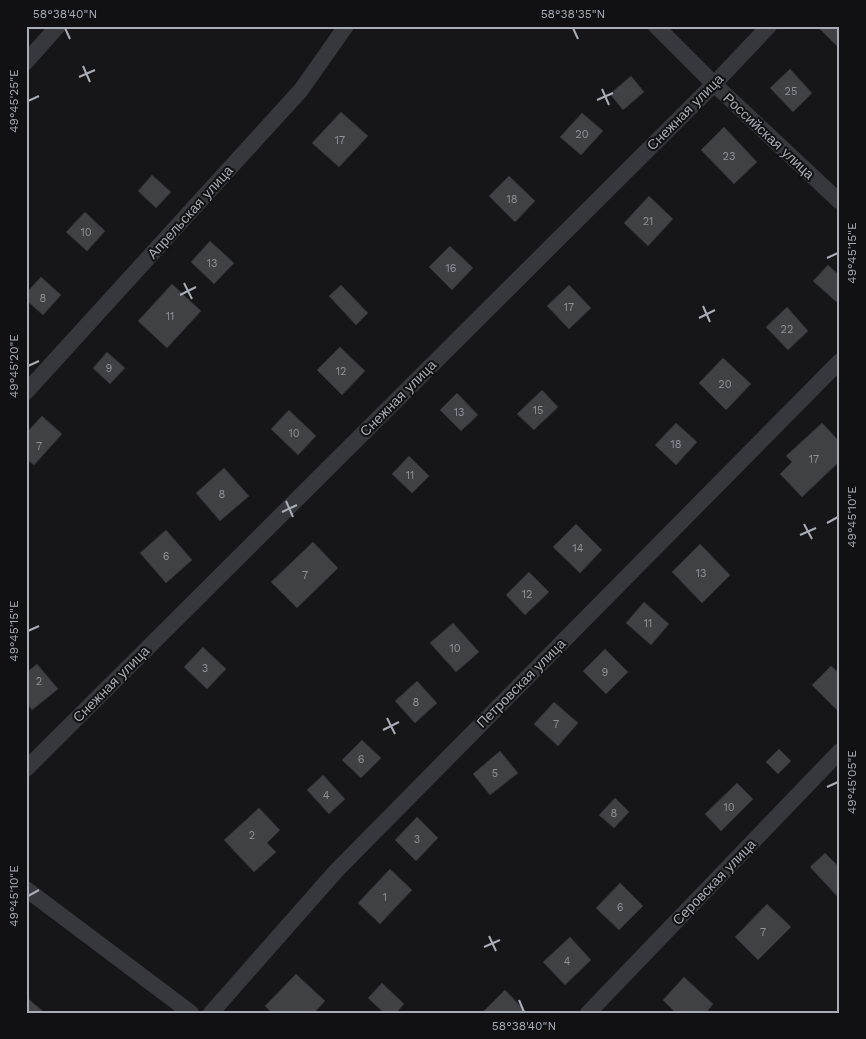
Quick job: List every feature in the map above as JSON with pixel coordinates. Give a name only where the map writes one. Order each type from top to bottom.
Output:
[{"type":"street","points":[[26,62],[58,26]]},
{"type":"street","name":"Апрельская улица","points":[[26,392],[301,90],[346,26]]},
{"type":"street","name":"Российская улица","points":[[656,26],[714,84],[840,202]]},
{"type":"street","name":"Снежная улица","points":[[26,769],[714,84],[769,26]]},
{"type":"street","name":"Петровская улица","points":[[211,1013],[337,870],[840,361]]},
{"type":"street","name":"Серовская улица","points":[[588,1013],[840,751]]},
{"type":"street","points":[[26,889],[191,1013]]},
{"type":"building","points":[[821,26],[840,26],[840,49],[819,28]]},
{"type":"building","points":[[790,69],[812,93],[793,112],[770,88]]},
{"type":"building","points":[[631,76],[644,92],[623,110],[610,94]]},
{"type":"building","points":[[341,112],[368,136],[339,167],[312,143]]},
{"type":"building","points":[[582,113],[603,131],[581,155],[560,137]]},
{"type":"building","points":[[724,127],[757,162],[734,184],[701,150]]},
{"type":"building","points":[[152,175],[171,192],[156,208],[138,191]]},
{"type":"building","points":[[509,176],[535,201],[515,222],[489,196]]},
{"type":"building","points":[[649,196],[673,219],[648,246],[624,223]]},
{"type":"building","points":[[85,212],[105,231],[87,251],[66,232]]},
{"type":"building","points":[[210,241],[234,263],[214,284],[191,262]]},
{"type":"building","points":[[450,246],[473,268],[452,290],[429,267]]},
{"type":"building","points":[[828,265],[840,276],[840,305],[813,281]]},
{"type":"building","points":[[41,277],[61,295],[43,315],[26,300],[26,293]]},
{"type":"building","points":[[172,284],[201,311],[167,348],[138,321]]},
{"type":"building","points":[[341,285],[368,313],[356,325],[329,296]]},
{"type":"building","points":[[569,285],[591,308],[569,329],[547,306]]},
{"type":"building","points":[[787,307],[808,331],[788,350],[766,327]]},
{"type":"building","points":[[340,347],[365,371],[342,395],[317,370]]},
{"type":"building","points":[[107,352],[125,368],[110,384],[93,368]]},
{"type":"building","points":[[723,358],[751,384],[726,410],[699,383]]},
{"type":"building","points":[[542,390],[558,407],[534,430],[517,414]]},
{"type":"building","points":[[457,393],[478,415],[461,431],[440,410]]},
{"type":"building","points":[[289,410],[316,436],[298,455],[271,429]]},
{"type":"building","points":[[42,416],[62,434],[34,465],[26,459],[26,433]]},
{"type":"building","points":[[676,423],[697,442],[676,465],[655,445]]},
{"type":"building","points":[[822,423],[840,442],[840,461],[802,497],[780,474],[792,462],[786,456]]},
{"type":"building","points":[[409,456],[429,476],[412,493],[392,474]]},
{"type":"building","points":[[224,468],[249,496],[220,521],[196,493]]},
{"type":"building","points":[[576,524],[602,550],[580,573],[553,547]]},
{"type":"building","points":[[166,530],[192,560],[166,583],[140,553]]},
{"type":"building","points":[[313,542],[338,568],[297,608],[271,582]]},
{"type":"building","points":[[700,544],[730,575],[702,603],[672,572]]},
{"type":"building","points":[[529,572],[549,592],[525,615],[506,595]]},
{"type":"building","points":[[644,602],[669,624],[651,645],[626,623]]},
{"type":"building","points":[[453,623],[479,652],[456,672],[430,643]]},
{"type":"building","points":[[203,647],[226,669],[207,689],[184,667]]},
{"type":"building","points":[[605,649],[628,672],[606,694],[583,671]]},
{"type":"building","points":[[37,664],[58,689],[32,710],[26,702],[26,673]]},
{"type":"building","points":[[831,666],[840,674],[840,707],[837,710],[812,685]]},
{"type":"building","points":[[417,681],[437,703],[415,723],[395,701]]},
{"type":"building","points":[[554,702],[578,723],[558,746],[534,724]]},
{"type":"building","points":[[362,740],[381,758],[361,778],[342,760]]},
{"type":"building","points":[[779,749],[791,761],[778,774],[766,762]]},
{"type":"building","points":[[500,751],[518,773],[490,795],[473,774]]},
{"type":"building","points":[[323,775],[345,799],[329,814],[307,790]]},
{"type":"building","points":[[737,783],[753,799],[721,831],[705,814]]},
{"type":"building","points":[[615,798],[629,812],[614,828],[599,815]]},
{"type":"building","points":[[259,808],[280,830],[267,843],[276,852],[254,872],[224,840]]},
{"type":"building","points":[[417,817],[438,838],[416,861],[395,840]]},
{"type":"building","points":[[825,853],[840,868],[840,892],[837,896],[810,867]]},
{"type":"building","points":[[390,869],[412,890],[380,924],[358,903]]},
{"type":"building","points":[[620,883],[643,906],[619,930],[596,908]]},
{"type":"building","points":[[767,904],[791,927],[758,960],[735,937]]},
{"type":"building","points":[[570,937],[591,960],[565,985],[543,962]]},
{"type":"building","points":[[296,974],[325,1001],[314,1013],[272,1013],[265,1006]]},
{"type":"building","points":[[684,977],[713,1004],[706,1013],[676,1013],[663,1000]]},
{"type":"building","points":[[382,983],[404,1004],[396,1013],[384,1013],[368,998]]},
{"type":"building","points":[[505,990],[527,1013],[482,1013]]},
{"type":"building","points":[[26,997],[45,1013],[26,1013]]}]
